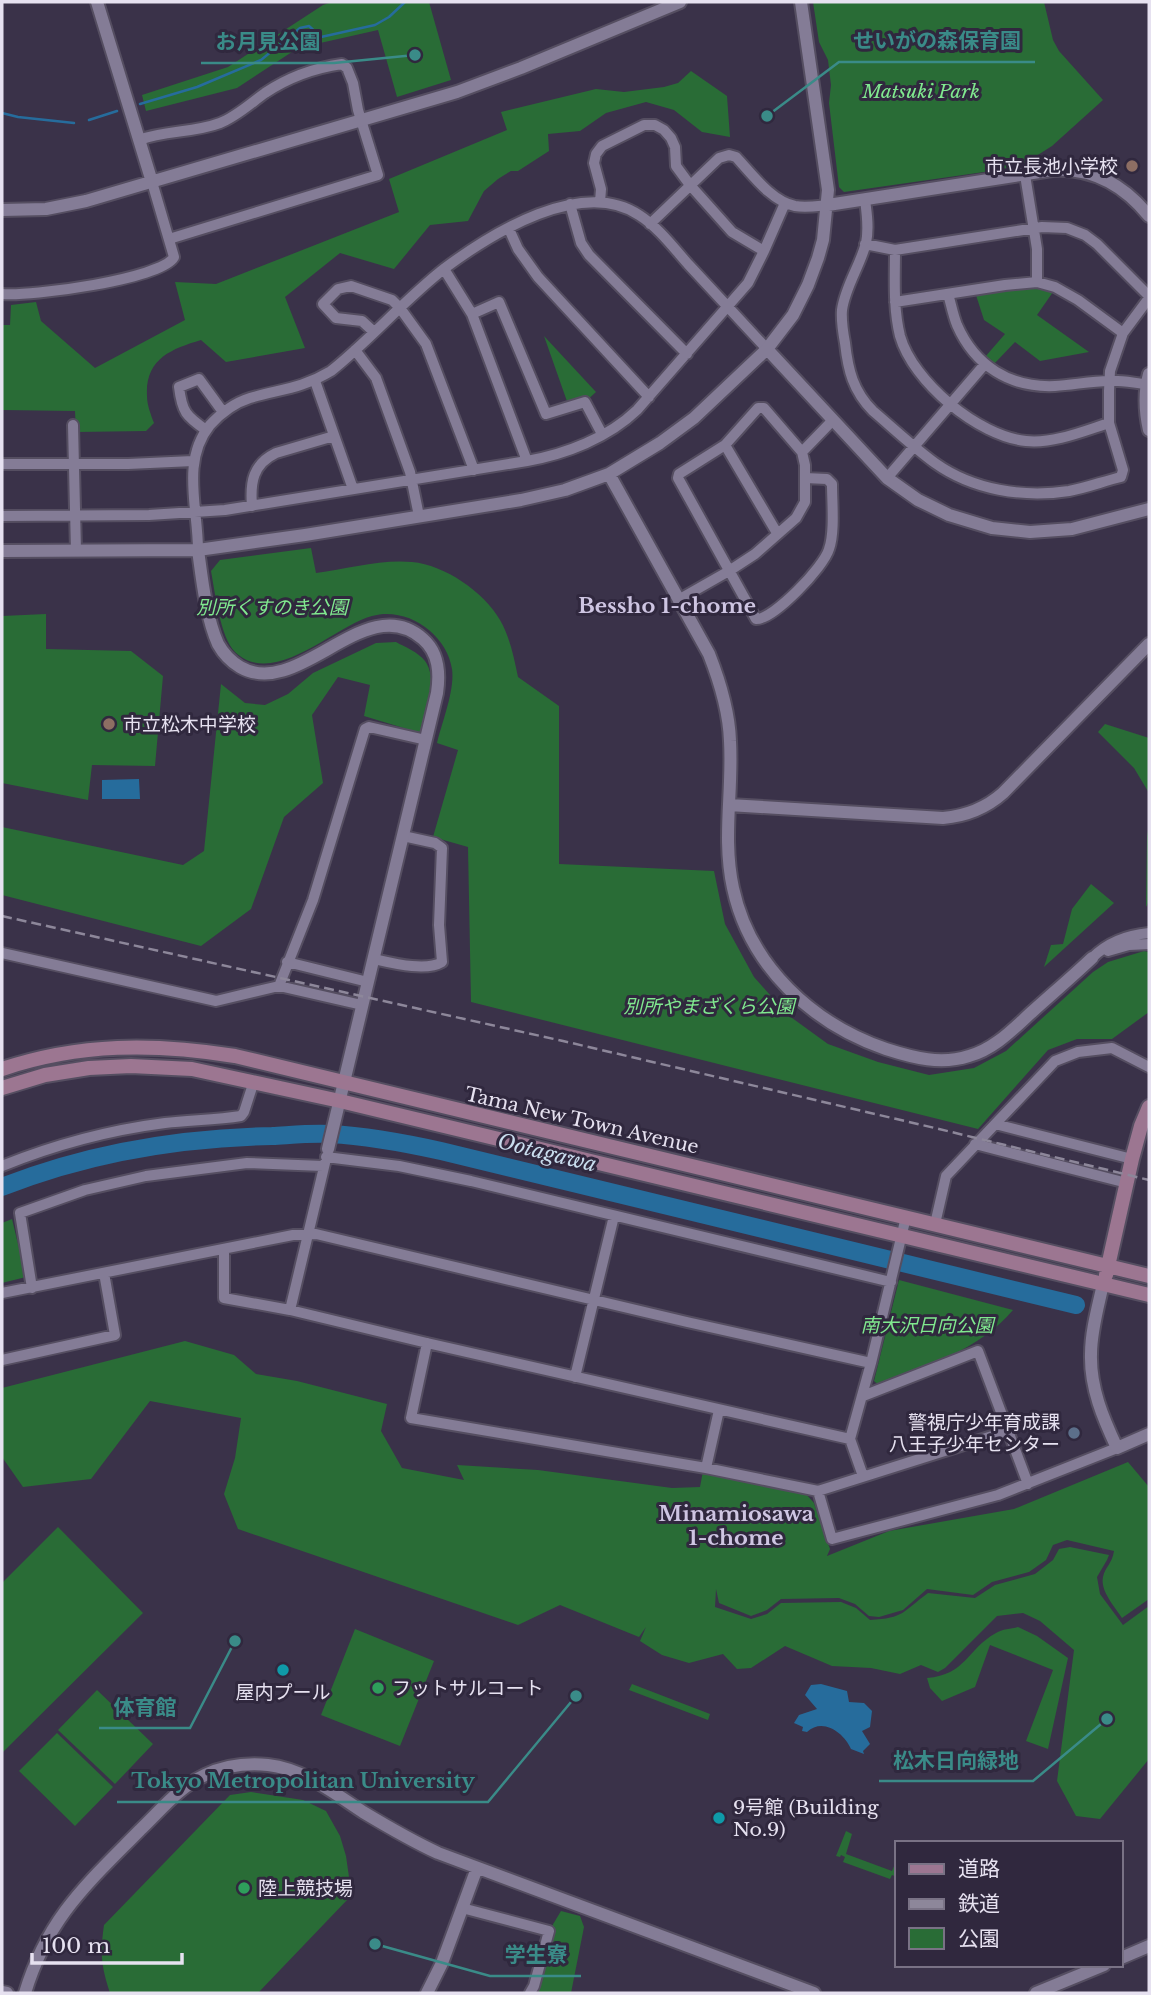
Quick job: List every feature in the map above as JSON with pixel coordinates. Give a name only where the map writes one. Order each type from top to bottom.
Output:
[{"type":"main road","name":"Tama New Town Avenue","points":[[2,1069],[42,1057],[88,1049],[151,1047],[235,1056],[1149,1276]]},
{"type":"main road","name":"Tama New Town Avenue","points":[[2,1088],[45,1075],[110,1066],[192,1069],[340,1101],[1149,1295]]},
{"type":"main road","points":[[1103,1284],[1132,1159],[1149,1107]]},
{"type":"street","points":[[2,294],[32,294],[85,287],[169,264],[174,257],[97,2]]},
{"type":"street","points":[[2,210],[67,206],[457,92],[680,2]]},
{"type":"street","points":[[2,551],[198,550],[305,535],[532,498],[565,490],[609,474],[647,452],[694,418],[767,349],[793,315],[814,272],[823,240],[828,205],[826,167],[801,2]]},
{"type":"street","points":[[139,140],[164,132],[218,124],[276,86],[307,71],[342,64],[347,68],[353,83],[378,176],[169,239]]},
{"type":"street","points":[[600,202],[601,189],[594,163],[596,154],[603,146],[644,125],[655,125],[671,138],[675,147],[676,166],[690,185],[732,232],[764,251]]},
{"type":"street","points":[[650,223],[719,158],[729,155],[736,157],[774,196],[794,206],[809,207],[865,200],[1063,169],[1095,174],[1116,184],[1149,216]]},
{"type":"street","points":[[1025,175],[1037,249],[1037,282]]},
{"type":"street","points":[[865,200],[866,244],[847,292],[842,309],[842,323],[849,373],[866,404],[936,464],[965,479],[996,489],[1035,494],[1071,490],[1121,477],[1124,470],[1110,423],[1110,371],[1122,333],[1149,297],[1102,248],[1085,235],[1058,227],[895,250],[866,244]]},
{"type":"street","points":[[290,1310],[439,678],[433,652],[421,637],[403,627],[375,627],[279,671],[258,673],[247,670],[226,656],[216,638],[210,617],[198,550],[193,461],[206,430],[223,412],[247,399],[315,381],[331,371],[444,269],[478,246],[537,215],[570,204],[600,202],[626,208],[650,223],[887,478],[918,500],[971,523],[1030,532],[1072,529],[1149,509]]},
{"type":"street","points":[[2,516],[149,515],[252,506],[527,461],[565,452],[625,421],[687,354],[748,283],[785,203]]},
{"type":"street","points":[[570,204],[581,243],[589,255],[687,354]]},
{"type":"street","points":[[509,229],[518,249],[538,277],[649,397]]},
{"type":"street","points":[[895,250],[895,302],[899,333],[906,353],[918,372],[951,405],[973,422],[1005,437],[1027,441],[1062,436],[1110,423]]},
{"type":"street","points":[[444,269],[472,314],[527,461]]},
{"type":"street","points":[[895,302],[1037,282],[1055,287],[1079,300],[1122,333]]},
{"type":"street","points":[[374,332],[362,321],[336,318],[323,304],[338,289],[351,286],[392,300],[400,308],[426,344],[474,470]]},
{"type":"street","points":[[948,294],[965,341],[985,364],[1014,382],[1053,386],[1148,379],[1146,411],[1149,430]]},
{"type":"street","points":[[472,314],[499,302],[546,414],[585,402],[602,434]]},
{"type":"street","points":[[355,350],[376,379],[412,480],[419,516]]},
{"type":"street","points":[[887,478],[985,364]]},
{"type":"street","points":[[206,430],[185,413],[179,387],[199,379],[223,412]]},
{"type":"street","points":[[315,381],[353,489]]},
{"type":"street","points":[[678,600],[729,571],[755,554],[801,513],[805,502],[805,478],[805,465],[802,452],[764,408],[758,408],[725,445],[679,474],[678,478],[729,571],[756,619],[773,612],[820,565],[830,547],[832,484],[827,479],[805,478]]},
{"type":"street","points":[[802,452],[833,420]]},
{"type":"street","points":[[73,425],[76,551]]},
{"type":"street","points":[[252,506],[253,473],[267,457],[334,436]]},
{"type":"street","points":[[725,445],[777,533]]},
{"type":"street","points":[[2,464],[193,461]]},
{"type":"street","points":[[609,474],[709,654],[724,699],[730,740],[727,841],[732,886],[755,945],[777,976],[798,999],[830,1024],[860,1040],[900,1054],[924,1060],[971,1056],[1008,1034],[1111,942],[1149,933]]},
{"type":"street","points":[[729,805],[943,818],[970,814],[994,801],[1149,643]]},
{"type":"street","points":[[279,986],[313,900],[365,729],[369,726],[426,740]]},
{"type":"street","points":[[374,959],[409,966],[442,962],[439,925],[442,848],[403,836]]},
{"type":"street","points":[[1092,958],[1114,948],[1149,944]]},
{"type":"street","points":[[2,953],[216,1002],[279,986],[362,1004]]},
{"type":"street","points":[[287,962],[368,982]]},
{"type":"street","points":[[935,1223],[946,1176],[1055,1061],[1078,1052],[1112,1048],[1149,1067]]},
{"type":"street","points":[[2,1166],[65,1144],[116,1132],[164,1123],[241,1116],[254,1081]]},
{"type":"street","points":[[995,1124],[1132,1159]]},
{"type":"street","points":[[975,1144],[1127,1183]]},
{"type":"street","points":[[33,1287],[20,1213],[85,1190],[146,1176],[247,1163],[326,1157],[399,1166],[471,1181],[891,1278]]},
{"type":"street","points":[[575,1377],[614,1216]]},
{"type":"street","points":[[863,1476],[850,1439],[906,1217]]},
{"type":"street","points":[[2,1293],[308,1234],[871,1363]]},
{"type":"street","points":[[224,1249],[223,1298],[290,1310],[850,1439]]},
{"type":"street","points":[[2,1360],[115,1335],[104,1273]]},
{"type":"street","points":[[1103,1284],[1092,1336],[1092,1374],[1102,1414],[1117,1448]]},
{"type":"street","points":[[427,1343],[411,1418],[706,1468],[818,1491],[1007,1431]]},
{"type":"street","points":[[863,1396],[978,1351],[1028,1485]]},
{"type":"street","points":[[706,1468],[719,1410]]},
{"type":"street","points":[[818,1491],[832,1539],[998,1495],[1149,1434]]},
{"type":"street","points":[[25,1993],[45,1941],[80,1890],[175,1794],[196,1780],[223,1768],[241,1765],[269,1765],[295,1772],[416,1843],[788,1988],[814,1993]]},
{"type":"street","points":[[427,1993],[442,1963],[477,1868]]},
{"type":"street","points":[[463,1908],[549,1931],[530,1993]]},
{"type":"street","points":[[1123,1957],[1149,1947]]},
{"type":"street","points":[[1036,1993],[1099,1967]]},
{"type":"green space","points":[[332,2],[429,2],[451,80],[397,97],[378,30],[298,48],[237,88],[146,111],[142,95],[228,67],[323,5]]},
{"type":"green space","name":"Matsuki Park","points":[[813,2],[1044,2],[1053,40],[1059,51],[1103,100],[1052,146],[1022,165],[844,192],[839,187],[829,103],[831,85],[828,60],[819,42]]},
{"type":"green space","points":[[691,71],[727,96],[730,137],[702,132],[674,110],[646,102],[606,113],[580,131],[548,134],[549,151],[518,171],[511,171],[498,179],[484,191],[468,221],[430,225],[394,269],[340,253],[285,297],[305,348],[226,362],[201,340],[170,352],[155,364],[150,373],[147,396],[154,423],[146,431],[76,432],[75,411],[2,410],[2,325],[10,325],[11,305],[36,302],[41,321],[95,368],[185,320],[175,282],[216,284],[399,212],[389,179],[507,130],[501,112],[596,89],[624,92],[664,87],[678,83]]},
{"type":"green space","points":[[1029,287],[1053,292],[1037,315],[1089,352],[1040,361],[1015,342],[994,364],[985,357],[1005,334],[984,320],[976,295]]},
{"type":"green space","points":[[544,336],[596,392],[585,402],[569,407]]},
{"type":"green space","points":[[311,548],[316,573],[376,563],[412,562],[437,568],[474,590],[493,610],[503,627],[518,677],[559,706],[559,864],[714,871],[725,924],[754,977],[788,1015],[828,1044],[878,1062],[929,1075],[974,1068],[1006,1051],[1093,972],[1108,962],[1144,951],[1149,952],[1149,1012],[1112,1039],[1077,1039],[1048,1050],[978,1129],[471,1002],[468,847],[433,837],[458,750],[437,743],[450,696],[452,677],[449,656],[442,645],[434,634],[411,619],[385,614],[357,622],[285,660],[268,663],[251,661],[235,652],[225,636],[211,571],[220,560]]},
{"type":"green space","points":[[46,614],[46,649],[131,651],[163,676],[155,766],[92,765],[88,800],[2,783],[2,616]]},
{"type":"green space","points":[[396,642],[419,655],[429,669],[430,696],[420,733],[364,716],[370,685],[338,677],[312,715],[323,783],[284,817],[251,909],[201,946],[2,895],[2,827],[183,865],[204,851],[221,684],[245,703],[265,705],[288,694],[313,673],[376,643]]},
{"type":"green space","points":[[1105,724],[1149,738],[1149,793],[1134,768],[1098,732]]},
{"type":"green space","points":[[1149,824],[1149,901],[1146,907],[1147,837]]},
{"type":"green space","points":[[1091,884],[1114,903],[1044,967],[1051,945],[1063,944],[1072,909]]},
{"type":"green space","points":[[12,1219],[26,1277],[2,1283],[2,1223]]},
{"type":"green space","name":"南大沢日向公園","points":[[899,1280],[1013,1310],[984,1336],[951,1356],[880,1386],[874,1381]]},
{"type":"green space","points":[[185,1341],[234,1355],[256,1374],[297,1381],[387,1404],[381,1431],[402,1468],[464,1480],[457,1465],[538,1470],[672,1488],[700,1487],[703,1471],[806,1494],[814,1503],[830,1549],[827,1556],[889,1531],[1014,1509],[1128,1462],[1149,1487],[1149,1599],[1122,1618],[1109,1599],[1103,1582],[1114,1551],[1067,1540],[1053,1545],[1046,1560],[1029,1572],[992,1582],[973,1595],[927,1589],[903,1610],[879,1617],[869,1616],[855,1604],[839,1598],[781,1599],[767,1610],[751,1616],[719,1603],[716,1589],[715,1607],[751,1619],[767,1614],[781,1603],[841,1602],[856,1608],[870,1620],[890,1618],[902,1613],[928,1593],[975,1598],[995,1585],[1035,1574],[1053,1560],[1059,1549],[1070,1547],[1109,1555],[1097,1577],[1100,1594],[1123,1625],[1149,1606],[1149,1759],[1100,1819],[1076,1816],[1057,1781],[1074,1650],[1040,1621],[1023,1613],[997,1616],[938,1672],[921,1665],[900,1674],[871,1668],[832,1666],[785,1646],[751,1668],[737,1669],[723,1654],[689,1663],[662,1655],[640,1641],[646,1627],[639,1637],[560,1605],[518,1625],[238,1529],[224,1494],[235,1458],[241,1418],[150,1401],[91,1479],[23,1487],[2,1457],[2,1388]]},
{"type":"green space","points":[[58,1527],[143,1613],[2,1753],[2,1583]]},
{"type":"green space","points":[[1018,1627],[1037,1636],[1068,1658],[1048,1749],[1026,1741],[1053,1670],[990,1645],[975,1687],[942,1701],[930,1688],[927,1678],[950,1672],[986,1639],[1001,1631]]},
{"type":"green space","name":"フットサルコート","points":[[355,1629],[434,1661],[400,1746],[321,1715]]},
{"type":"green space","points":[[632,1684],[710,1714],[708,1720],[629,1690]]},
{"type":"green space","points":[[97,1690],[153,1744],[115,1784],[58,1730]]},
{"type":"green space","points":[[57,1733],[113,1787],[75,1826],[19,1771]]},
{"type":"green space","name":"陸上競技場","points":[[251,1792],[303,1800],[326,1811],[340,1836],[346,1856],[349,1877],[347,1900],[258,1993],[110,1993],[102,1959],[104,1925],[230,1795]]},
{"type":"green space","points":[[846,1831],[852,1834],[846,1854],[892,1871],[895,1864],[895,1876],[892,1875],[890,1879],[843,1862],[845,1857],[841,1855],[836,1856]]},
{"type":"green space","points":[[561,1911],[580,1916],[584,1927],[571,1993],[530,1993],[549,1931]]},
{"type":"water","points":[[139,779],[140,799],[102,799],[102,780]]},
{"type":"water","points":[[821,1684],[847,1691],[849,1702],[864,1703],[872,1711],[870,1727],[862,1731],[870,1744],[863,1751],[864,1754],[851,1749],[843,1737],[832,1729],[820,1726],[807,1732],[794,1723],[799,1715],[817,1709],[805,1695],[811,1685]]},
{"type":"waterway","points":[[140,104],[197,87],[261,60],[300,28],[309,26],[321,37],[375,25],[389,17],[405,2]]},
{"type":"waterway","points":[[89,120],[117,111]]},
{"type":"waterway","points":[[2,113],[74,123]]},
{"type":"waterway","name":"Ootagawa","points":[[2,1187],[101,1156],[168,1144],[308,1134],[358,1136],[441,1151],[1076,1305]]},
{"type":"railway","points":[[2,916],[563,1041],[1149,1180]]},
{"type":"place","name":"お月見公園","points":[[415,55]]},
{"type":"place","name":"せいがの森保育園","points":[[767,116]]},
{"type":"place","name":"市立長池小学校","points":[[1132,166]]},
{"type":"place","name":"市立松木中学校","points":[[109,724]]},
{"type":"place","name":"警視庁少年育成課 八王子少年センター","points":[[1074,1433]]},
{"type":"place","name":"体育館","points":[[235,1641]]},
{"type":"place","name":"屋内プール","points":[[283,1670]]},
{"type":"place","name":"フットサルコート","points":[[378,1688]]},
{"type":"place","name":"Tokyo Metropolitan University","points":[[576,1696]]},
{"type":"place","name":"松木日向緑地","points":[[1107,1719]]},
{"type":"place","name":"9号館 (Building No.9)","points":[[719,1818]]},
{"type":"place","name":"陸上競技場","points":[[244,1888]]},
{"type":"place","name":"学生寮","points":[[375,1944]]},
{"type":"district","name":"Bessho 1-chome","points":[[667,606]]},
{"type":"district","name":"Minamiosawa 1-chome","points":[[736,1526]]},
{"type":"park label","name":"別所くすのき公園","points":[[272,607]]},
{"type":"park label","name":"別所やまざくら公園","points":[[709,1006]]}]
